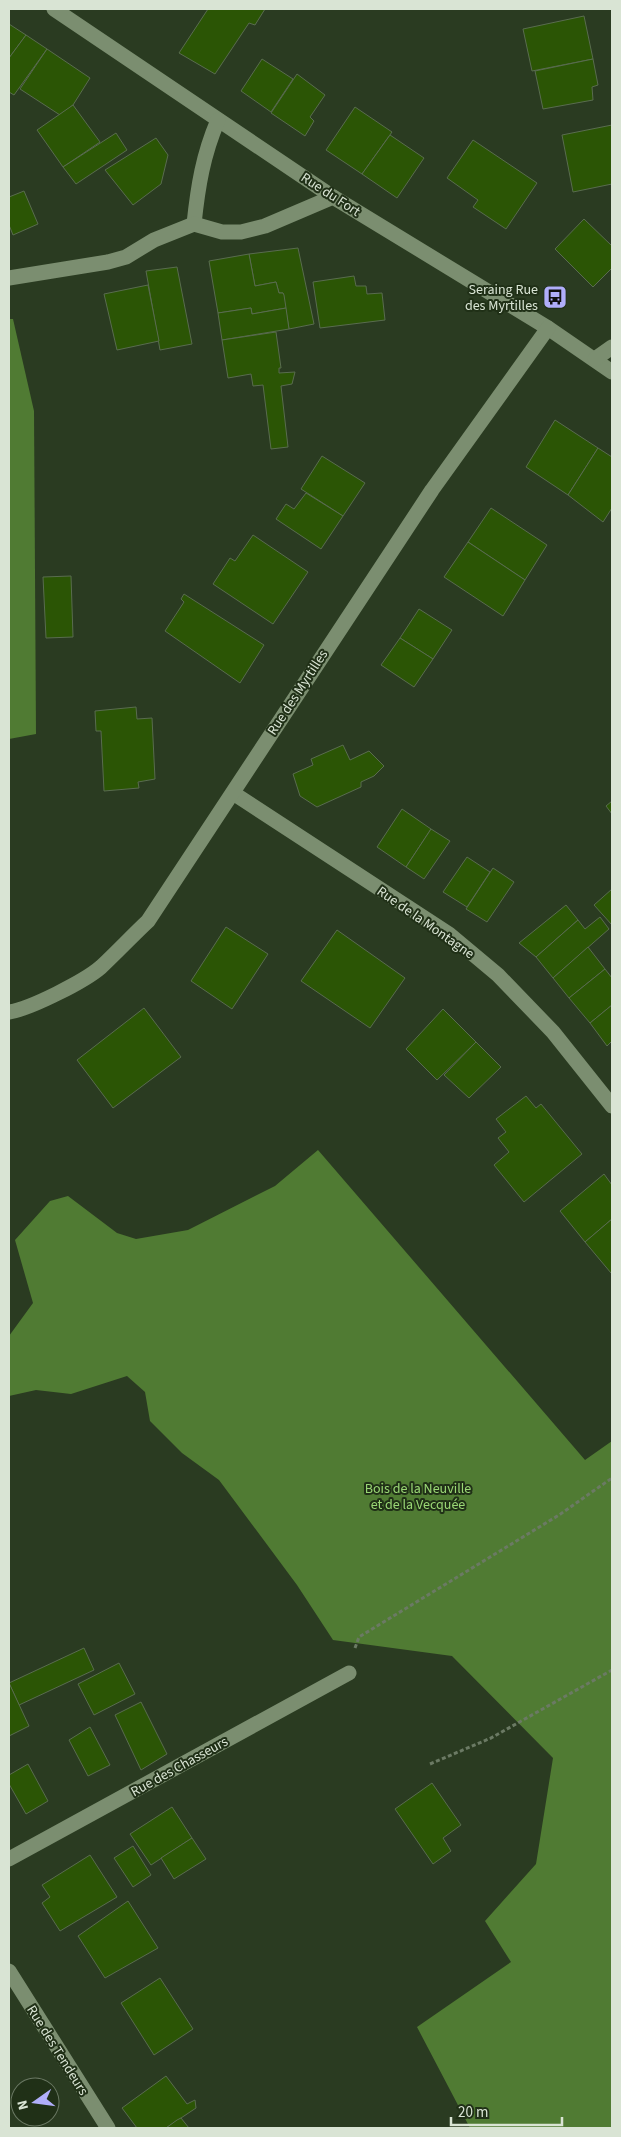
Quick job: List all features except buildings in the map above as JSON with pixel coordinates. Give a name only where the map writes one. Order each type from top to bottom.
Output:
[{"type":"street","name":"Rue du Fort","points":[[54,9],[334,197],[548,328],[612,372]]},
{"type":"street","points":[[194,224],[198,183],[207,147],[218,120]]},
{"type":"street","points":[[9,278],[68,270],[126,257],[154,240],[194,224],[222,232],[241,232],[265,226],[334,197]]},
{"type":"street","name":"Rue des Myrtilles","points":[[9,1012],[16,1011],[58,993],[100,968],[148,921],[432,490],[548,328]]},
{"type":"street","points":[[595,359],[612,347]]},
{"type":"street","name":"Rue de la Montagne","points":[[232,793],[449,934],[498,975],[553,1032],[612,1106]]},
{"type":"street","name":"Rue des Chasseurs","points":[[9,1859],[349,1673]]},
{"type":"street","name":"Rue des Tendeurs","points":[[9,1971],[108,2128]]},
{"type":"path","points":[[349,1673],[358,1637],[558,1515],[612,1478]]},
{"type":"path","points":[[430,1764],[491,1738],[612,1670]]},
{"type":"green space","points":[[9,319],[13,319],[34,411],[36,734],[9,739]]},
{"type":"green space","name":"Bois de la Neuville et de la Vecquée","points":[[318,1150],[585,1460],[612,1441],[612,2128],[470,2128],[417,2027],[511,1962],[485,1921],[536,1864],[553,1758],[452,1656],[333,1640],[297,1585],[219,1480],[182,1453],[150,1421],[145,1392],[127,1376],[71,1394],[36,1390],[9,1396],[9,1336],[33,1303],[15,1240],[50,1201],[68,1196],[117,1233],[136,1239],[188,1230],[275,1186]]},
{"type":"place","name":"Seraing Rue des Myrtilles","points":[[555,297]]}]
